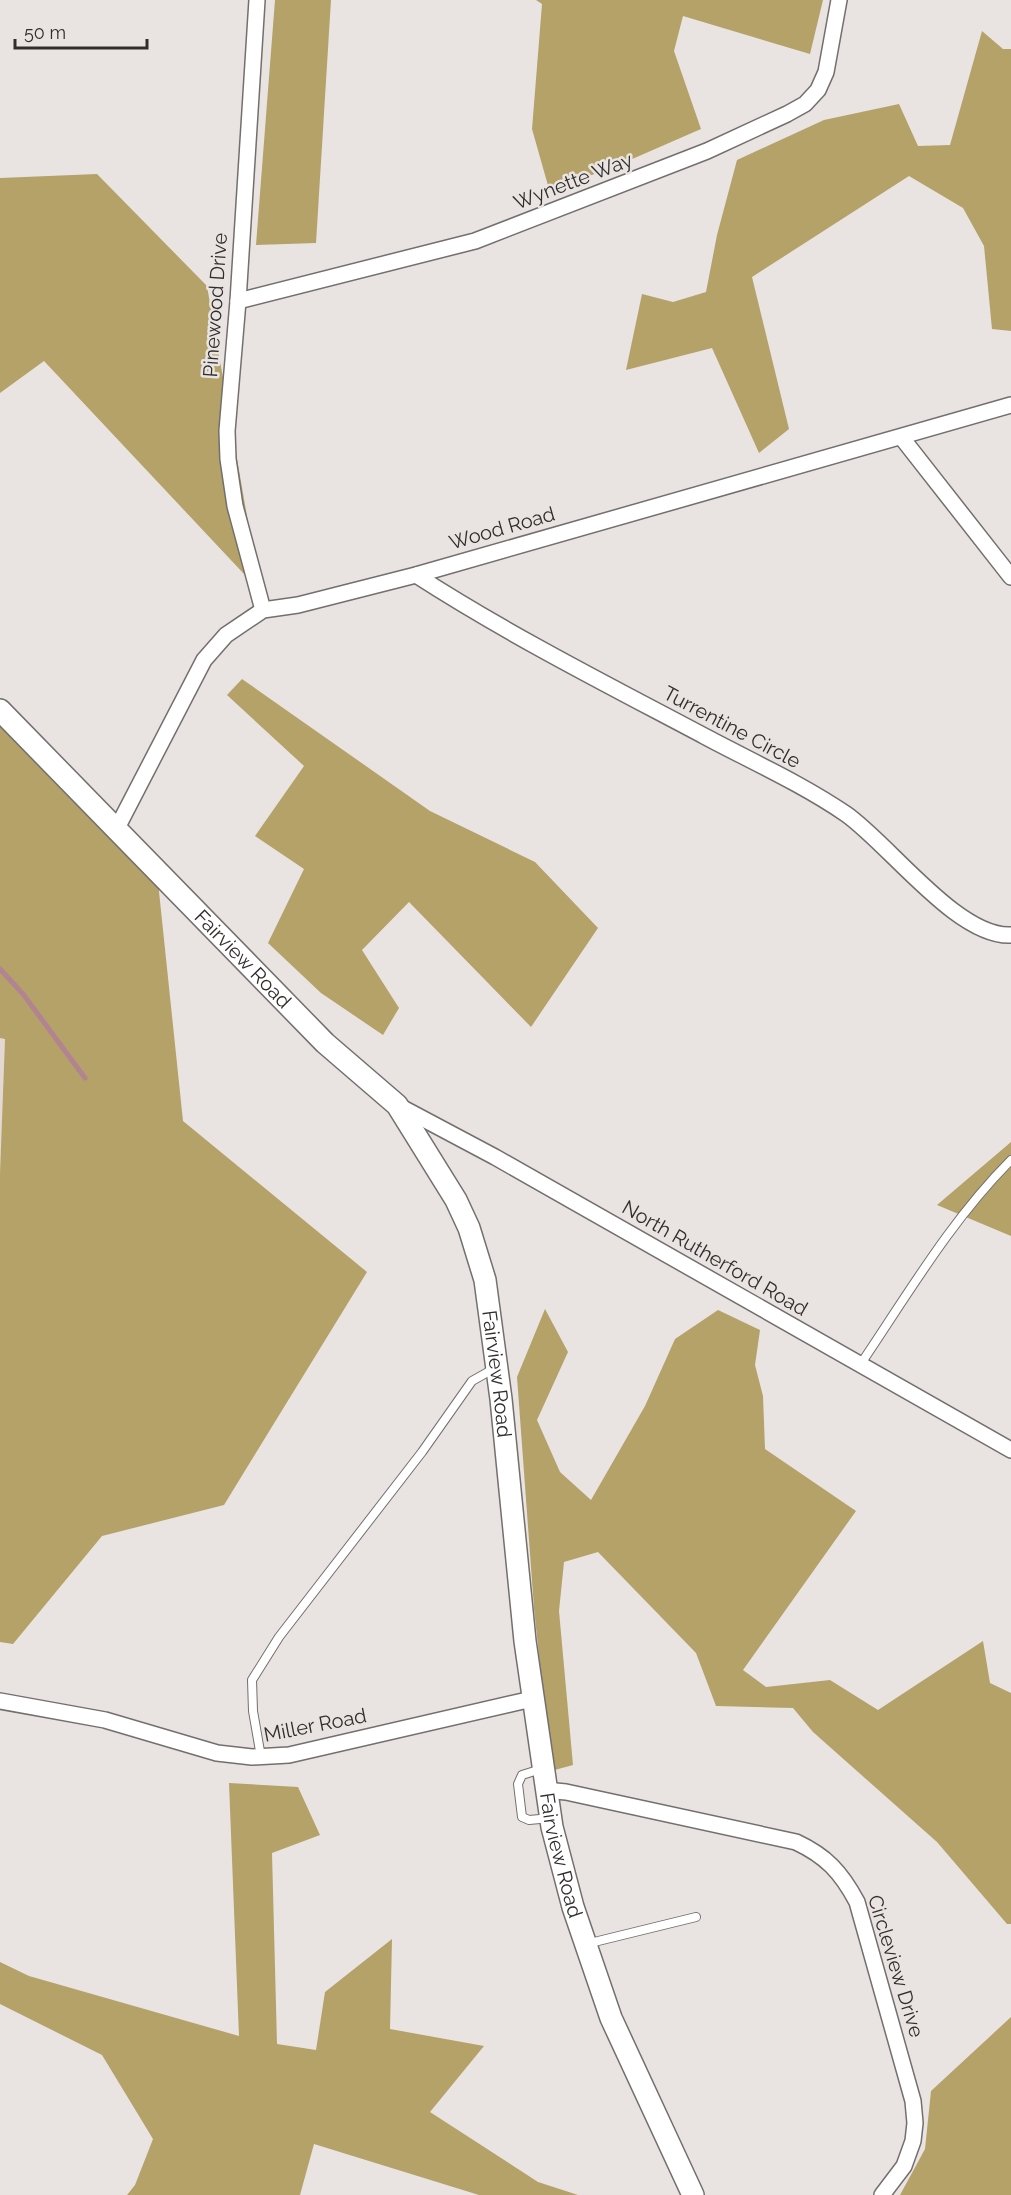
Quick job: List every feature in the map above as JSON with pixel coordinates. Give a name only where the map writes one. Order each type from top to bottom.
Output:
[{"type":"street","name":"Pinewood Drive","points":[[257,0],[238,301],[228,408],[228,459],[235,506],[263,610]]},
{"type":"street","name":"Wynette Way","points":[[238,301],[475,242],[708,151],[787,114],[805,104],[818,90],[826,72],[839,0]]},
{"type":"street","name":"Wood Road","points":[[116,830],[204,660],[226,634],[263,610],[298,605],[416,575],[1011,405]]},
{"type":"street","points":[[902,438],[1011,577]]},
{"type":"street","name":"Turrentine Circle","points":[[416,575],[544,651],[821,798],[874,836],[968,923],[991,933],[1011,935]]},
{"type":"street","name":"Fairview Road","points":[[0,710],[325,1043],[397,1105],[456,1200],[469,1228],[485,1281],[532,1699],[551,1818],[585,1944],[627,2056],[693,2195]]},
{"type":"street","name":"North Rutherford Road","points":[[397,1105],[495,1157],[1011,1450]]},
{"type":"street","name":"Miller Road","points":[[0,1701],[105,1720],[217,1753],[261,1756],[289,1755],[532,1699]]},
{"type":"street","name":"Circleview Drive","points":[[545,1790],[600,1799],[796,1842],[824,1857],[845,1879],[856,1902],[913,2101],[913,2141],[904,2166],[882,2195]]},
{"type":"lane","points":[[860,1365],[952,1228],[985,1187],[1011,1160]]},
{"type":"lane","points":[[261,1756],[253,1711],[252,1680],[279,1637],[409,1470],[472,1381],[496,1367]]},
{"type":"lane","points":[[542,1769],[522,1775],[518,1784],[522,1817],[529,1820],[551,1818]]},
{"type":"lane","points":[[585,1944],[696,1917]]},
{"type":"shaded area","points":[[275,0],[331,0],[316,243],[256,245]]},
{"type":"shaded area","points":[[536,0],[823,0],[810,54],[683,16],[674,51],[701,129],[607,170],[549,189],[532,129],[542,4]]},
{"type":"shaded area","points":[[982,31],[1003,49],[1011,49],[1011,331],[992,329],[984,246],[963,208],[909,176],[752,277],[789,429],[759,453],[712,348],[626,370],[642,294],[673,302],[706,292],[717,235],[737,160],[824,120],[899,104],[918,146],[950,145]]},
{"type":"shaded area","points":[[97,174],[207,286],[260,591],[44,361],[0,393],[0,178]]},
{"type":"shaded area","points":[[242,679],[430,811],[535,862],[598,928],[531,1027],[409,902],[362,950],[399,1008],[383,1035],[321,993],[268,943],[304,869],[255,836],[304,766],[227,695]]},
{"type":"shaded area","points":[[0,717],[158,882],[183,1121],[367,1272],[224,1505],[102,1536],[13,1644],[0,1642],[0,1173],[5,1039],[0,1038]]},
{"type":"shaded area","points":[[0,1038],[5,1038],[0,1173]]},
{"type":"shaded area","points":[[1011,1142],[1011,1236],[937,1205]]},
{"type":"shaded area","points":[[545,1309],[568,1352],[537,1420],[560,1472],[591,1500],[645,1406],[675,1339],[718,1310],[760,1330],[755,1365],[763,1396],[765,1449],[856,1511],[743,1670],[766,1687],[830,1680],[878,1710],[983,1641],[990,1683],[1011,1693],[1011,1924],[1007,1924],[937,1842],[813,1732],[793,1708],[716,1706],[696,1653],[598,1552],[564,1562],[559,1611],[573,1765],[551,1771],[534,1608],[517,1377]]},
{"type":"shaded area","points":[[229,1783],[298,1787],[320,1835],[272,1853],[277,2044],[316,2050],[325,1992],[392,1939],[390,2029],[484,2046],[430,2112],[538,2182],[578,2195],[479,2195],[314,2144],[300,2195],[127,2195],[135,2185],[153,2139],[102,2055],[0,2004],[0,1962],[29,1976],[239,2036]]},
{"type":"shaded area","points":[[1011,2017],[1011,2195],[900,2195],[925,2149],[931,2091]]},
{"type":"waterway","points":[[0,969],[23,994],[85,1078]]}]
